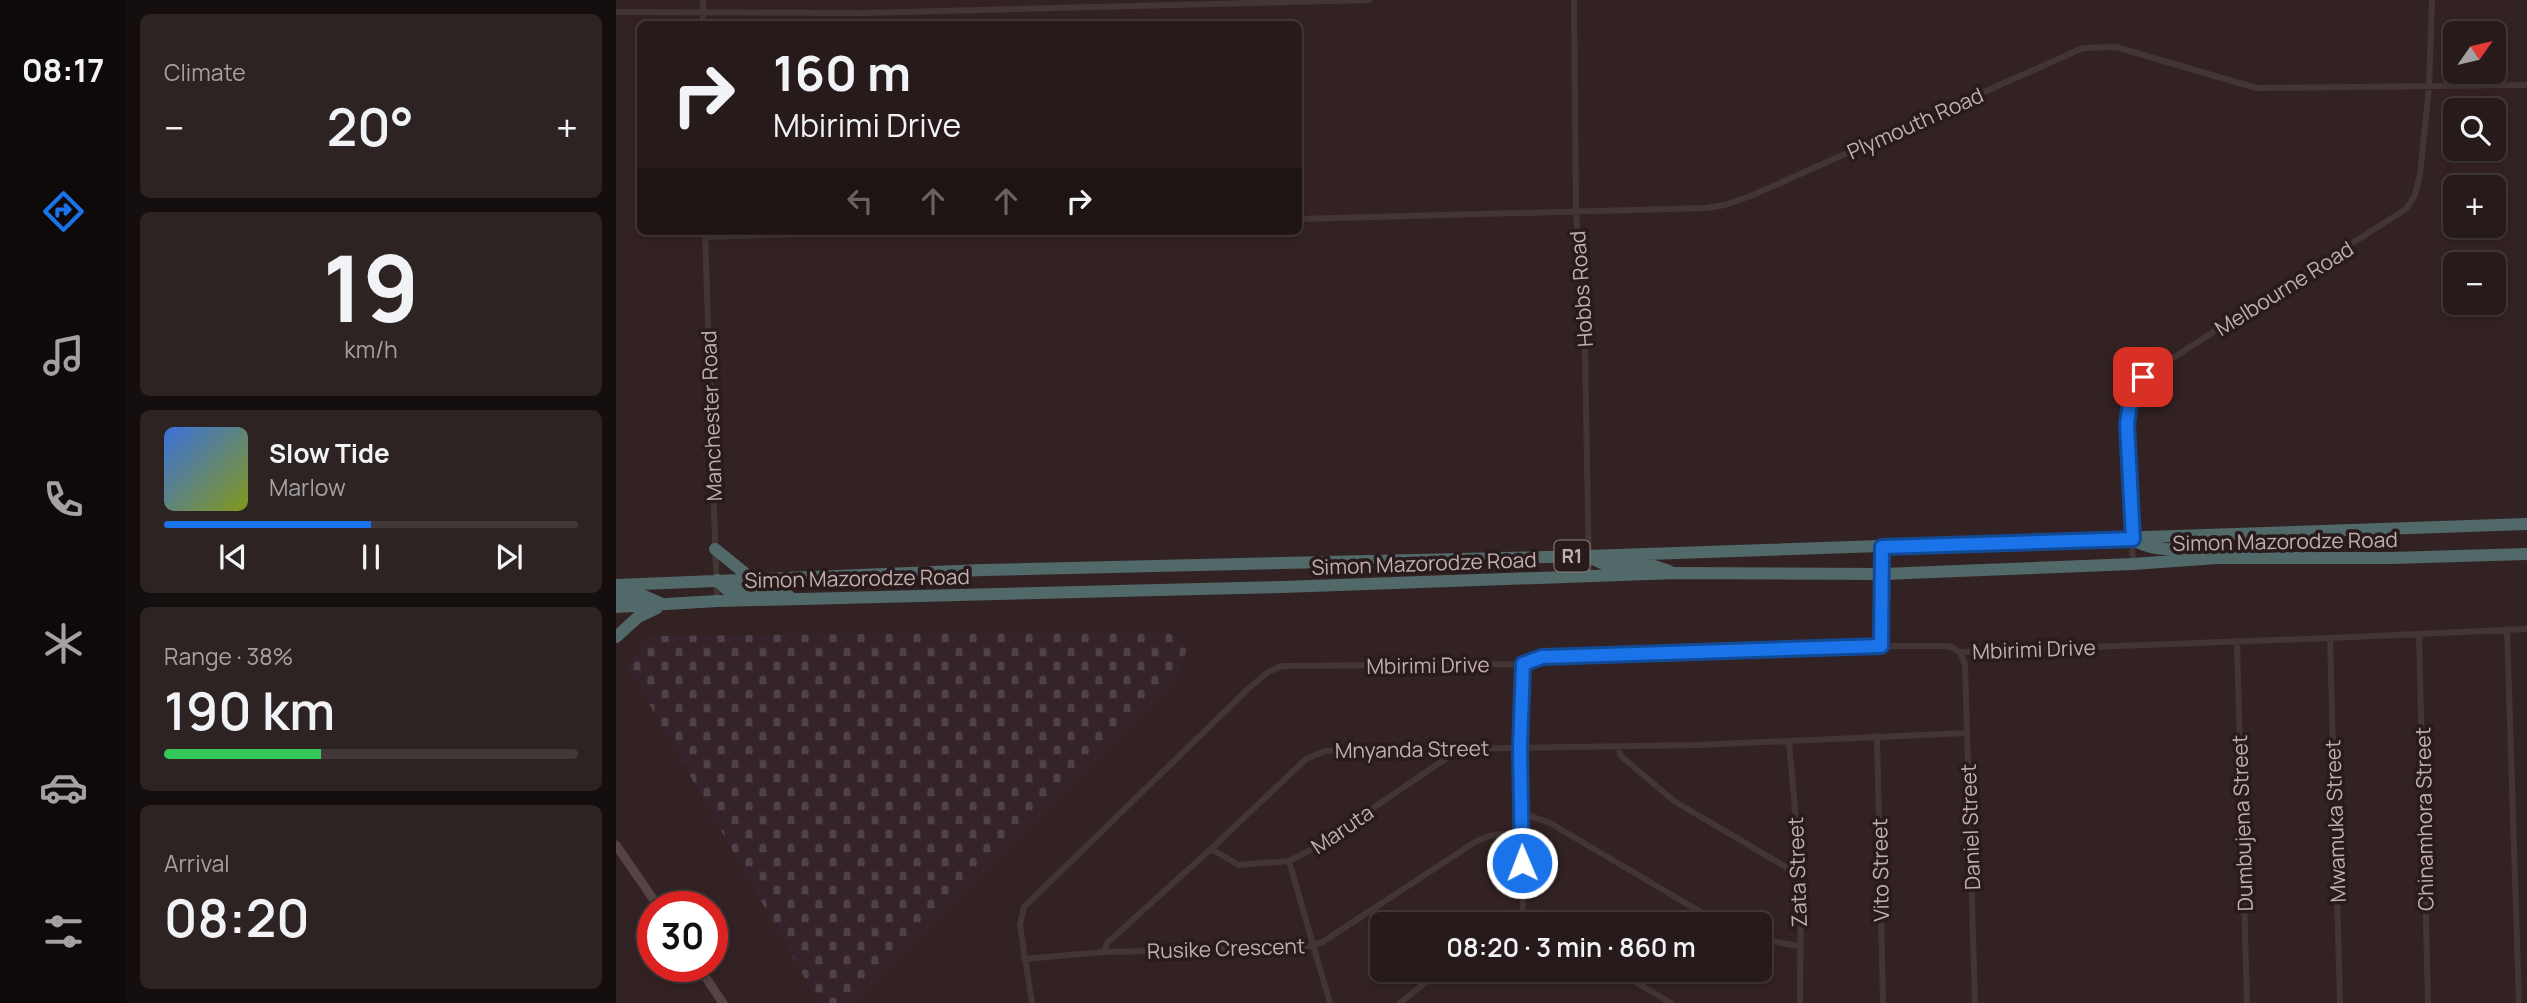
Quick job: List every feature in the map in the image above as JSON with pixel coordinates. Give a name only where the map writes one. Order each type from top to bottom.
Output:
[{"type":"highway","name":"Simon Mazorodze Road","points":[[620,584],[984,570],[1882,547],[2527,524]]},
{"type":"highway","points":[[2133,539],[2150,549],[2189,549],[2217,558]]},
{"type":"highway","points":[[715,549],[752,579]]},
{"type":"highway","name":"Simon Mazorodze Road","points":[[616,607],[717,601],[1676,573],[1883,574],[2217,558],[2391,558],[2527,554]]},
{"type":"highway","points":[[1588,556],[1602,564],[1645,564],[1676,573]]},
{"type":"highway","points":[[717,580],[726,589],[765,588],[796,599]]},
{"type":"highway","points":[[616,596],[642,596],[664,605]]},
{"type":"highway","points":[[616,637],[638,617],[664,605]]},
{"type":"main road","points":[[616,845],[648,891]]},
{"type":"main road","points":[[709,982],[723,1003]]},
{"type":"street","points":[[703,0],[704,21]]},
{"type":"street","points":[[616,12],[864,13],[1369,0]]},
{"type":"street","name":"Hobbs Road","points":[[1574,0],[1576,210],[1585,349],[1588,577]]},
{"type":"street","name":"Melbourne Road","points":[[2133,564],[2127,424],[2132,387],[2143,377],[2406,209],[2416,195],[2420,175],[2429,87],[2432,0]]},
{"type":"street","name":"Plymouth Road","points":[[1302,219],[1706,208],[1726,205],[2082,48],[2116,47],[2256,88],[2527,85]]},
{"type":"street","name":"Manchester Road","points":[[705,235],[717,601]]},
{"type":"street","points":[[1881,646],[1882,547]]},
{"type":"street","points":[[2507,629],[2519,1003]]},
{"type":"street","name":"Mbirimi Drive","points":[[1032,1003],[1020,925],[1024,907],[1249,688],[1268,672],[1282,666],[1523,664],[1542,657],[1881,646],[1950,646],[1960,652],[2527,629]]},
{"type":"street","name":"Chinamhora Street","points":[[2419,634],[2428,1003]]},
{"type":"street","name":"Mwamuka Street","points":[[2330,638],[2340,1003]]},
{"type":"street","name":"Dumbujena Street","points":[[2237,642],[2248,1003]]},
{"type":"street","name":"Daniel Street","points":[[1960,652],[1965,664],[1975,1003]]},
{"type":"street","points":[[1523,664],[1520,748],[1523,912]]},
{"type":"street","name":"Mnyanda Street","points":[[1104,952],[1107,943],[1306,759],[1316,753],[1789,742],[1967,733]]},
{"type":"street","name":"Vito Street","points":[[1877,736],[1883,1003]]},
{"type":"street","name":"Zata Street","points":[[1789,742],[1801,877],[1800,1003]]},
{"type":"street","points":[[1618,747],[1621,756],[1674,801],[1801,877]]},
{"type":"street","name":"Maruta","points":[[1211,849],[1239,865],[1289,861],[1311,850],[1461,748]]},
{"type":"street","points":[[1522,813],[1550,822],[1701,912]]},
{"type":"street","name":"Rusike Crescent","points":[[1024,960],[1104,952],[1296,948],[1313,945],[1338,934],[1475,842],[1503,832],[1522,835]]},
{"type":"street","points":[[1289,861],[1330,1003]]},
{"type":"street","points":[[1772,941],[1799,946]]},
{"type":"street","points":[[1400,1003],[1426,982]]},
{"type":"street","points":[[1635,982],[1671,1003]]},
{"type":"green space","points":[[1167,631],[1187,648],[1179,676],[853,1003],[819,1003],[627,665],[650,636]]},
{"type":"route","points":[[1522,863],[1520,748],[1523,664],[1542,657],[1881,646],[1882,547],[2133,539],[2127,424],[2132,387],[2143,377]]}]
